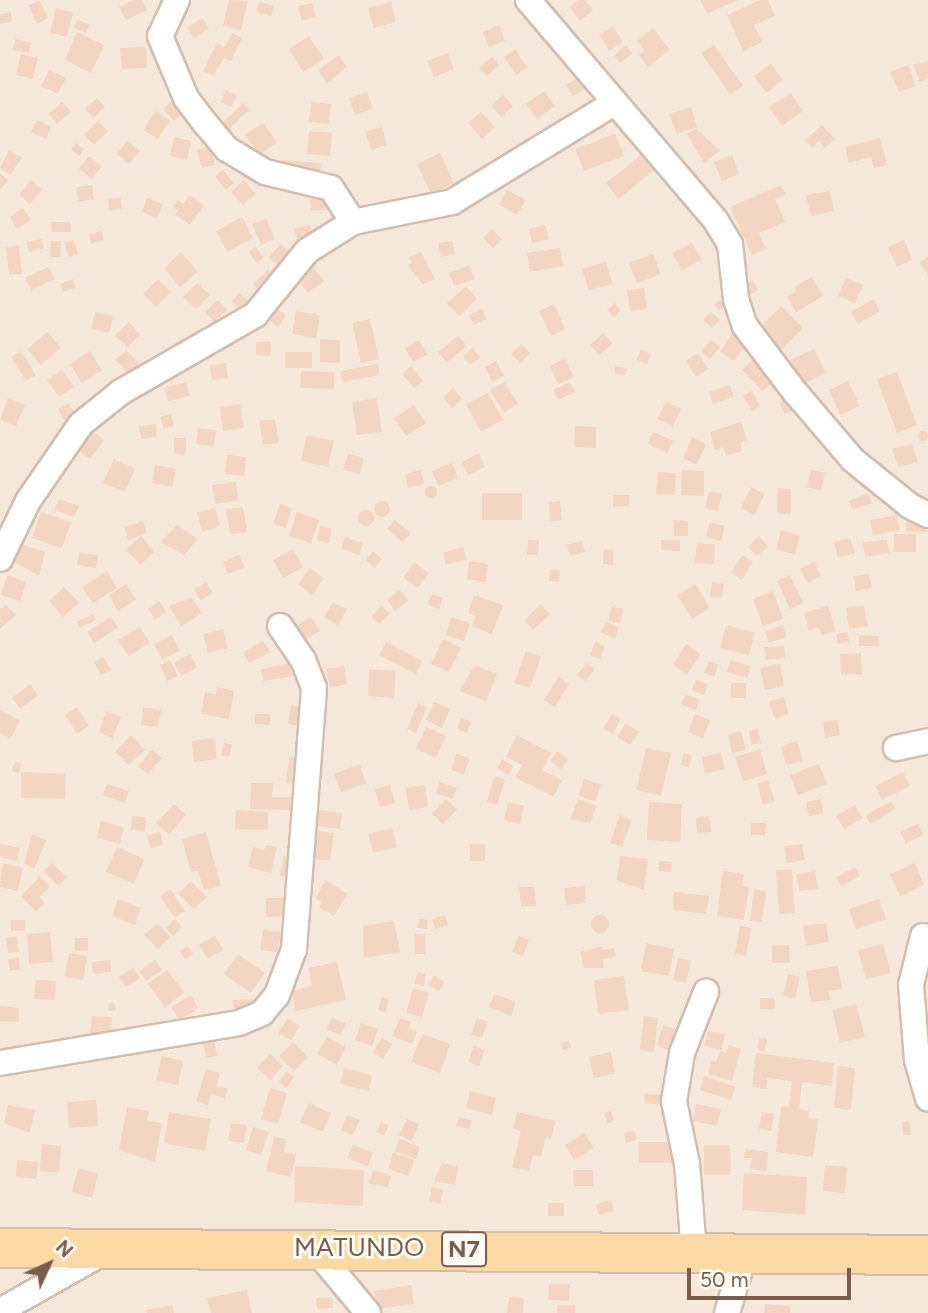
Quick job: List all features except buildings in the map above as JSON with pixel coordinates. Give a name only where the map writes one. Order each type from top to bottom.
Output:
[{"type":"main road","name":"MATUNDO","points":[[0,1248],[108,1250],[313,1247],[928,1255]]},
{"type":"street","points":[[177,0],[160,36],[186,98],[205,123],[227,149],[265,172],[331,188],[353,222]]},
{"type":"street","points":[[528,0],[730,244],[739,312],[778,370],[853,460],[910,506],[928,514]]},
{"type":"street","points":[[0,559],[28,501],[81,424],[132,385],[255,315],[307,251],[353,222],[452,202],[614,103]]},
{"type":"street","points":[[0,1063],[239,1023],[262,1013],[277,995],[294,949],[314,688],[303,660],[280,626]]},
{"type":"street","points":[[896,748],[928,741]]},
{"type":"street","points":[[923,936],[911,985],[916,1048],[928,1098]]},
{"type":"street","points":[[694,1252],[687,1164],[674,1101],[682,1053],[706,992]]},
{"type":"street","points":[[313,1247],[368,1313]]},
{"type":"street","points":[[0,1311],[108,1250]]},
{"type":"street","points":[[727,1313],[745,1253]]},
{"type":"shaded area","points":[[0,0],[928,0],[928,1313],[0,1313]]}]
